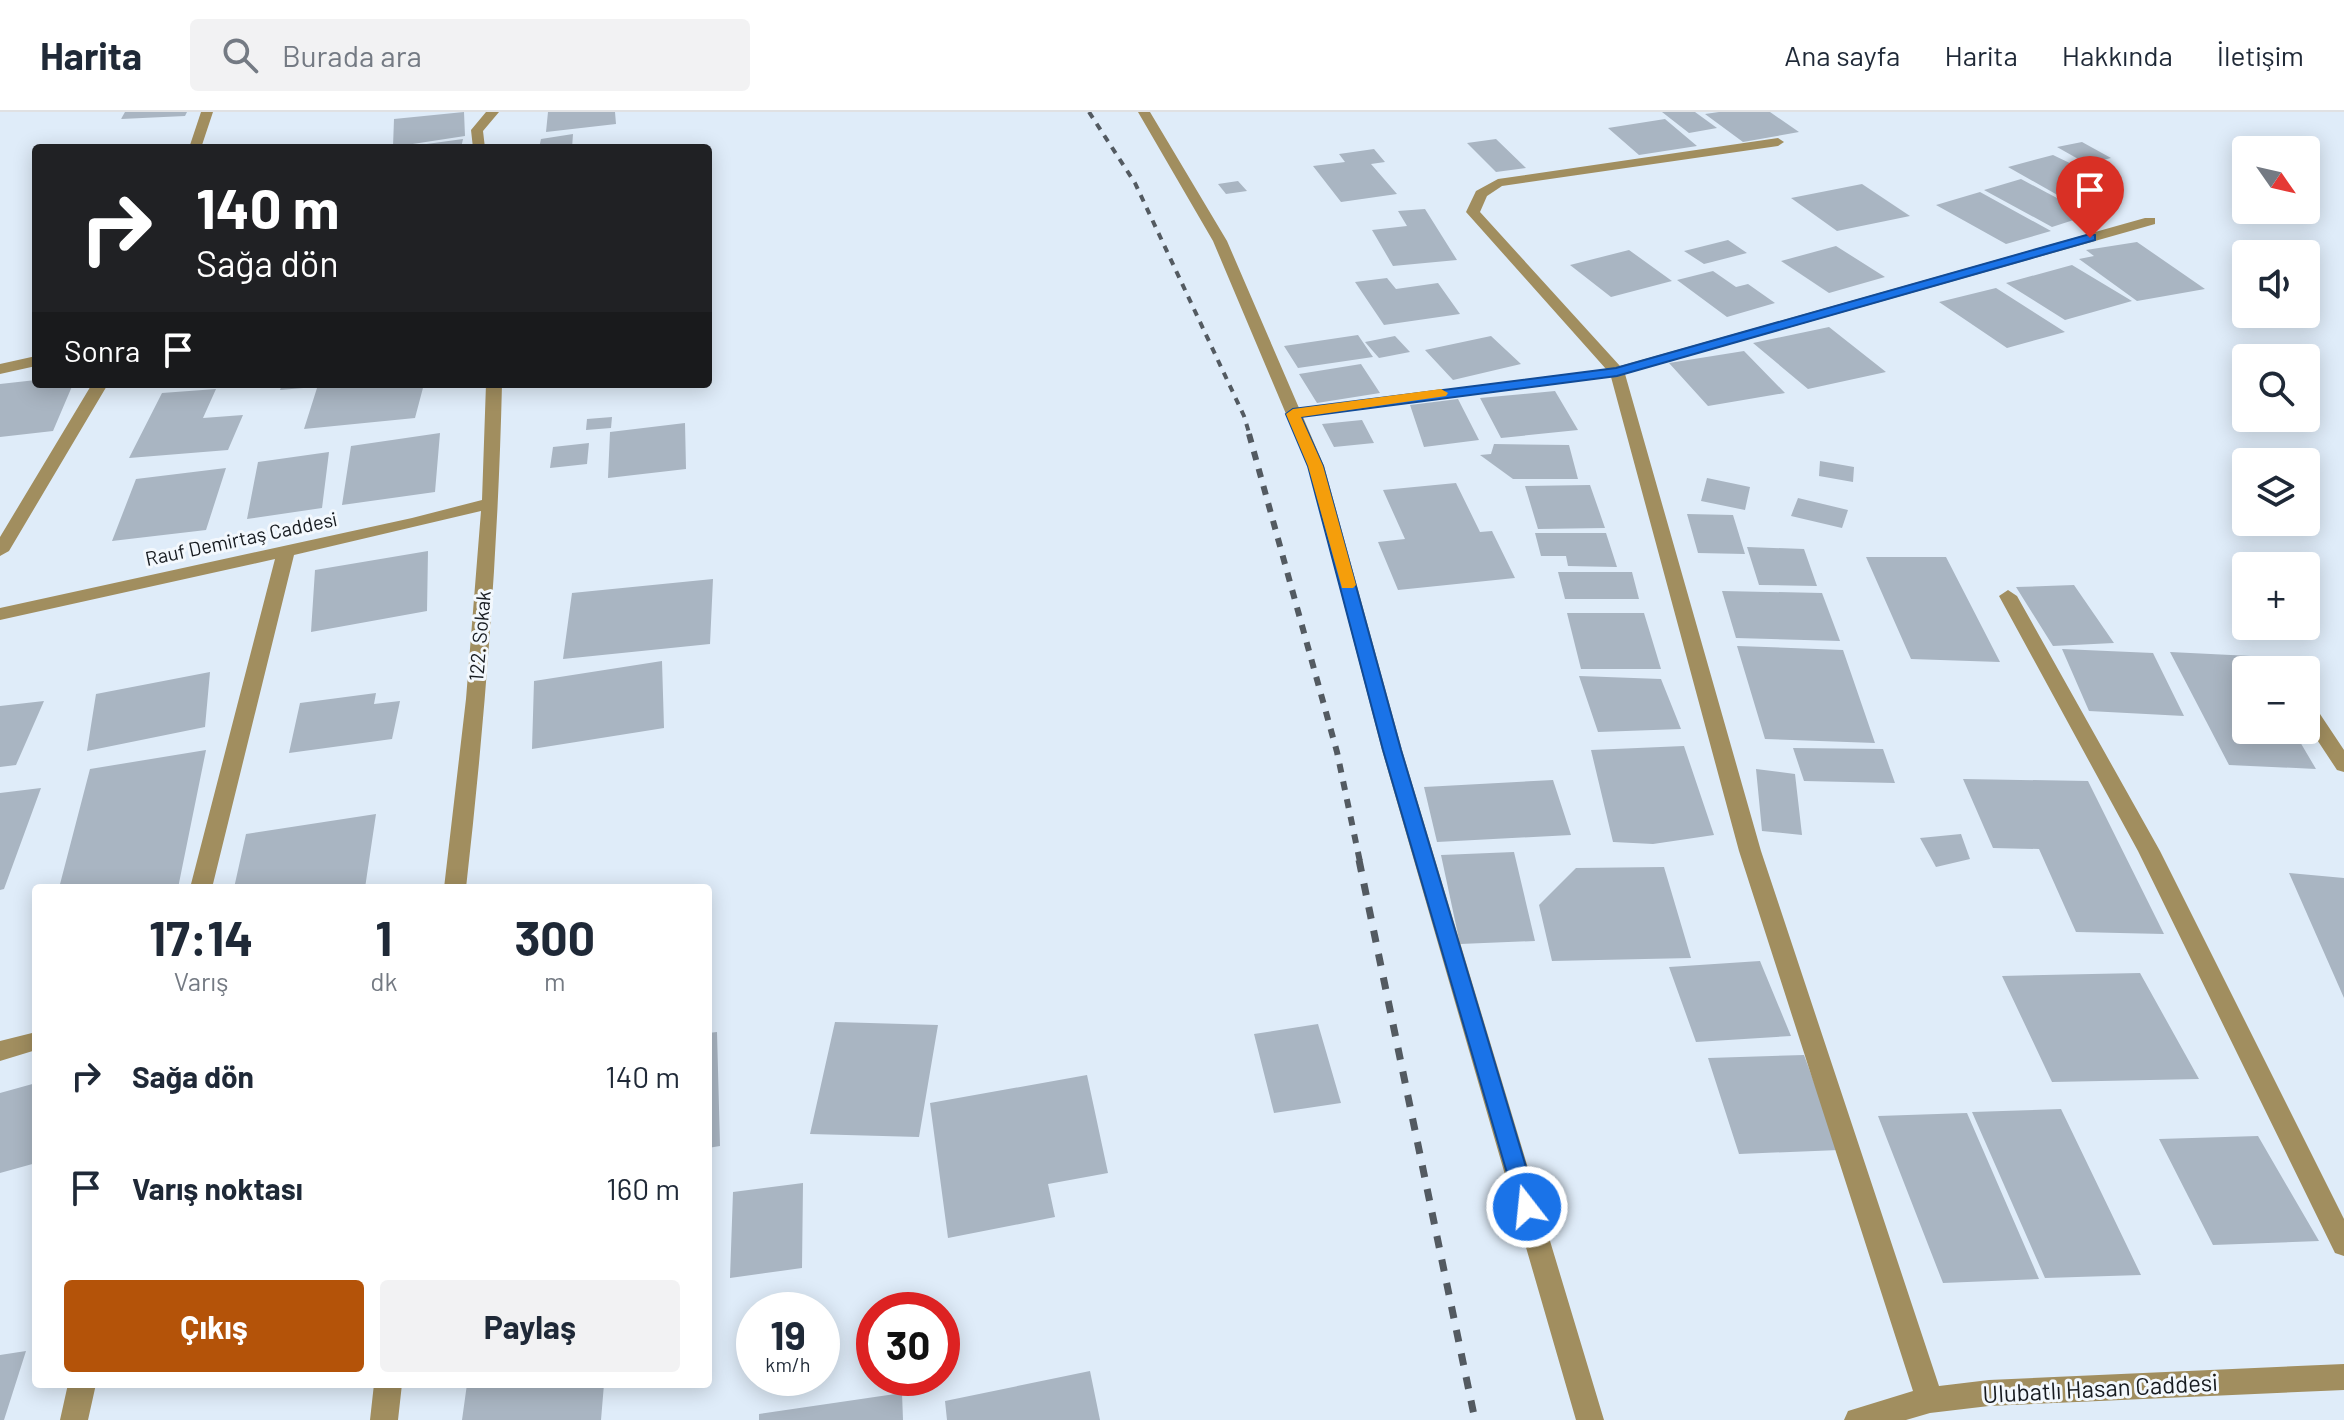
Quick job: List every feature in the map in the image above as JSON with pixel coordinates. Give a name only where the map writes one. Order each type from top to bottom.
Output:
[{"type":"street","points":[[196,144],[207,112]]},
{"type":"street","points":[[479,144],[477,130],[493,112]]},
{"type":"street","points":[[1144,112],[1220,241],[1316,466],[1392,750],[1590,1420]]},
{"type":"street","points":[[1778,142],[1498,183],[1481,194],[1473,212],[1617,372],[1750,851],[1930,1400]]},
{"type":"street","points":[[1293,414],[1617,372],[2150,221]]},
{"type":"street","points":[[0,369],[32,362]]},
{"type":"street","points":[[0,551],[98,388]]},
{"type":"street","name":"122. Sokak","points":[[455,884],[479,659],[490,503],[494,388]]},
{"type":"street","name":"Rauf Demirtaş Caddesi","points":[[0,614],[414,523],[490,503]]},
{"type":"street","points":[[202,884],[286,551]]},
{"type":"street","points":[[2008,596],[2149,851],[2344,1245]]},
{"type":"street","points":[[2320,729],[2344,765]]},
{"type":"street","points":[[0,1051],[32,1042]]},
{"type":"street","name":"Ulubatlı Hasan Caddesi","points":[[1858,1420],[1930,1400],[1989,1393],[2344,1377]]},
{"type":"street","points":[[74,1420],[81,1388]]},
{"type":"street","points":[[384,1420],[388,1388]]},
{"type":"building","points":[[125,112],[187,112],[185,116],[121,119]]},
{"type":"building","points":[[464,112],[465,136],[393,144],[394,119]]},
{"type":"building","points":[[548,112],[615,112],[616,124],[546,132]]},
{"type":"building","points":[[1662,112],[1695,112],[1717,128],[1689,133]]},
{"type":"building","points":[[1770,112],[1799,132],[1743,142],[1705,114]]},
{"type":"building","points":[[1665,119],[1697,146],[1639,155],[1608,128]]},
{"type":"building","points":[[573,134],[572,144],[540,144],[541,139]]},
{"type":"building","points":[[463,139],[462,144],[427,144]]},
{"type":"building","points":[[1496,139],[1526,168],[1496,172],[1467,143]]},
{"type":"building","points":[[2082,142],[2111,158],[2087,164],[2057,147]]},
{"type":"building","points":[[1374,149],[1385,162],[1371,164],[1397,194],[1341,202],[1313,166],[1345,162],[1339,154]]},
{"type":"building","points":[[2053,155],[2103,179],[2095,181],[2112,189],[2068,201],[2008,167]]},
{"type":"building","points":[[2021,179],[2089,215],[2052,227],[1984,190]]},
{"type":"building","points":[[1238,181],[1247,191],[1226,194],[1218,184]]},
{"type":"building","points":[[1862,184],[1910,216],[1837,231],[1791,198]]},
{"type":"building","points":[[1980,192],[2051,231],[2006,244],[1936,205]]},
{"type":"building","points":[[1425,209],[1457,260],[1393,266],[1372,230],[1407,226],[1398,211]]},
{"type":"building","points":[[1728,240],[1747,253],[1704,264],[1684,251]]},
{"type":"building","points":[[2137,242],[2205,289],[2137,301],[2079,259],[2094,256],[2086,250]]},
{"type":"building","points":[[1836,246],[1885,277],[1829,293],[1781,261]]},
{"type":"building","points":[[1629,250],[1672,281],[1611,297],[1570,265]]},
{"type":"building","points":[[2072,265],[2132,301],[2065,320],[2006,283]]},
{"type":"building","points":[[1713,271],[1736,287],[1748,284],[1775,303],[1727,317],[1677,280]]},
{"type":"building","points":[[1387,278],[1396,289],[1438,283],[1460,314],[1384,325],[1355,282]]},
{"type":"building","points":[[1996,288],[2065,332],[2007,348],[1939,302]]},
{"type":"building","points":[[1829,327],[1886,372],[1808,389],[1753,343]]},
{"type":"building","points":[[1358,335],[1373,357],[1298,368],[1284,346]]},
{"type":"building","points":[[1395,336],[1410,352],[1379,358],[1365,342]]},
{"type":"building","points":[[1491,336],[1521,364],[1453,380],[1425,350]]},
{"type":"building","points":[[1744,351],[1785,393],[1708,406],[1669,363]]},
{"type":"building","points":[[1361,364],[1380,393],[1317,403],[1299,374]]},
{"type":"building","points":[[32,380],[32,388],[71,388],[53,431],[0,437],[0,384]]},
{"type":"building","points":[[317,388],[423,388],[415,418],[304,429]]},
{"type":"building","points":[[216,389],[203,418],[243,415],[228,450],[129,458],[162,393]]},
{"type":"building","points":[[1555,391],[1578,430],[1501,438],[1480,398]]},
{"type":"building","points":[[1458,399],[1479,440],[1424,447],[1410,405]]},
{"type":"building","points":[[612,417],[611,428],[586,430],[587,419]]},
{"type":"building","points":[[1362,420],[1374,443],[1334,447],[1322,424]]},
{"type":"building","points":[[685,423],[686,469],[608,478],[610,432]]},
{"type":"building","points":[[440,433],[435,492],[342,505],[351,446]]},
{"type":"building","points":[[589,443],[587,464],[550,468],[553,447]]},
{"type":"building","points":[[1494,444],[1569,445],[1578,479],[1513,479],[1480,455],[1491,454]]},
{"type":"building","points":[[329,452],[322,508],[247,519],[258,462]]},
{"type":"building","points":[[1820,461],[1854,467],[1853,482],[1819,476]]},
{"type":"building","points":[[226,468],[206,530],[112,541],[136,479]]},
{"type":"building","points":[[1707,478],[1750,487],[1745,510],[1701,501]]},
{"type":"building","points":[[1456,483],[1480,532],[1492,531],[1515,578],[1398,590],[1378,542],[1405,539],[1383,490]]},
{"type":"building","points":[[1590,485],[1605,528],[1538,529],[1525,486]]},
{"type":"building","points":[[1798,498],[1848,510],[1842,528],[1791,516]]},
{"type":"building","points":[[1687,514],[1733,515],[1745,554],[1698,553]]},
{"type":"building","points":[[1535,533],[1606,533],[1617,567],[1568,566],[1566,556],[1541,556]]},
{"type":"building","points":[[1747,547],[1804,549],[1817,586],[1759,585]]},
{"type":"building","points":[[428,551],[427,611],[311,632],[315,570]]},
{"type":"building","points":[[1866,557],[1946,557],[2000,662],[1911,659]]},
{"type":"building","points":[[1558,572],[1632,572],[1639,599],[1565,599]]},
{"type":"building","points":[[713,579],[710,644],[563,659],[572,593]]},
{"type":"building","points":[[2074,585],[2114,643],[2053,646],[2016,587]]},
{"type":"building","points":[[1722,591],[1822,593],[1840,641],[1736,638]]},
{"type":"building","points":[[1567,613],[1644,613],[1661,669],[1581,669]]},
{"type":"building","points":[[1737,646],[1843,650],[1875,743],[1765,739]]},
{"type":"building","points":[[2062,649],[2153,653],[2184,716],[2089,711]]},
{"type":"building","points":[[2170,652],[2251,656],[2232,656],[2232,744],[2301,744],[2316,769],[2229,765]]},
{"type":"building","points":[[662,661],[664,728],[532,749],[534,681]]},
{"type":"building","points":[[210,672],[205,727],[87,751],[96,694]]},
{"type":"building","points":[[1579,676],[1661,679],[1681,729],[1598,732]]},
{"type":"building","points":[[376,693],[374,704],[400,701],[392,739],[289,753],[300,703]]},
{"type":"building","points":[[44,701],[16,765],[0,767],[0,706]]},
{"type":"building","points":[[1684,746],[1714,835],[1653,844],[1613,842],[1591,750]]},
{"type":"building","points":[[1793,748],[1883,749],[1895,783],[1804,781]]},
{"type":"building","points":[[206,750],[179,884],[60,884],[90,769]]},
{"type":"building","points":[[1756,769],[1795,774],[1802,835],[1762,831]]},
{"type":"building","points":[[1963,779],[2088,781],[2164,934],[2076,932],[2039,849],[1993,848]]},
{"type":"building","points":[[1553,780],[1571,835],[1437,842],[1424,787]]},
{"type":"building","points":[[41,788],[4,889],[0,890],[0,793]]},
{"type":"building","points":[[376,814],[366,884],[235,884],[246,834]]},
{"type":"building","points":[[1961,834],[1970,859],[1936,867],[1920,838]]},
{"type":"building","points":[[1514,852],[1535,941],[1460,944],[1441,855]]},
{"type":"building","points":[[1664,867],[1691,958],[1552,961],[1539,905],[1576,868]]},
{"type":"building","points":[[2289,873],[2344,878],[2344,998]]},
{"type":"building","points":[[1760,961],[1791,1036],[1696,1042],[1669,967]]},
{"type":"building","points":[[2140,973],[2199,1079],[2052,1082],[2002,976]]},
{"type":"building","points":[[835,1022],[938,1025],[919,1137],[810,1134]]},
{"type":"building","points":[[1318,1024],[1341,1103],[1274,1113],[1254,1034]]},
{"type":"building","points":[[717,1032],[720,1146],[712,1147],[712,1033]]},
{"type":"building","points":[[1804,1055],[1839,1150],[1739,1154],[1708,1058]]},
{"type":"building","points":[[1087,1075],[1108,1173],[1048,1184],[1055,1217],[948,1238],[930,1103]]},
{"type":"building","points":[[32,1084],[32,1164],[0,1173],[0,1093]]},
{"type":"building","points":[[2061,1109],[2141,1275],[2045,1278],[1972,1112]]},
{"type":"building","points":[[1967,1113],[2039,1279],[1943,1283],[1878,1116]]},
{"type":"building","points":[[2258,1136],[2319,1241],[2213,1245],[2159,1139]]},
{"type":"building","points":[[803,1183],[802,1268],[730,1278],[733,1192]]},
{"type":"building","points":[[26,1351],[4,1420],[0,1420],[0,1355]]},
{"type":"building","points":[[1090,1371],[1100,1420],[947,1420],[945,1401]]},
{"type":"building","points":[[466,1388],[604,1388],[601,1420],[462,1420]]},
{"type":"building","points":[[882,1396],[902,1396],[903,1420],[759,1420],[759,1414]]},
{"type":"railway","points":[[1089,112],[1135,183],[1244,416],[1250,436]]},
{"type":"railway","points":[[1249,434],[1337,752],[1360,862]]},
{"type":"railway","points":[[1359,860],[1475,1420]]},
{"type":"slow traffic","points":[[1348,585],[1316,466],[1293,414],[1441,393]]},
{"type":"route","points":[[1527,1207],[1392,750],[1316,466],[1293,414],[1581,374],[1617,372],[2090,238]]}]
